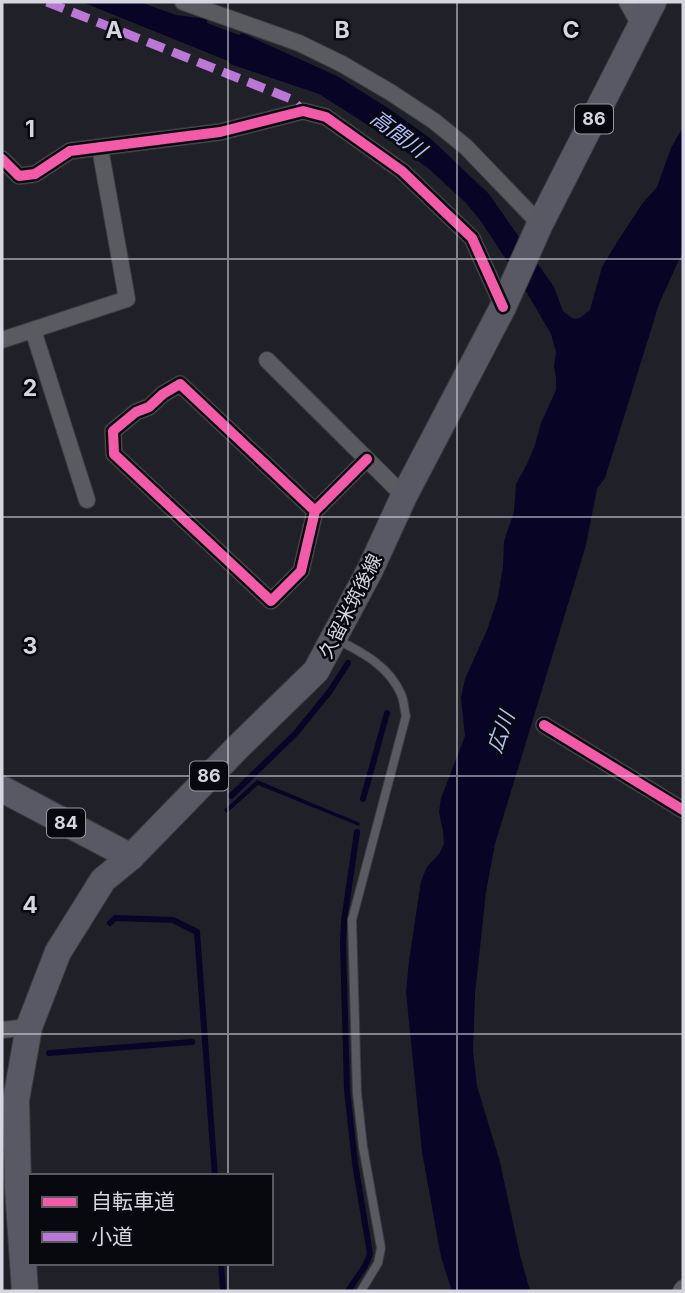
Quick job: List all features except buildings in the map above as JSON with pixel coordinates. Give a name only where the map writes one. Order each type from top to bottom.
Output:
[{"type":"main road","name":"久留米筑後線","points":[[25,1291],[18,1188],[16,1100],[29,1027],[58,952],[103,880],[131,857],[237,747],[316,671],[370,570],[404,496],[507,298],[537,230],[653,2]]},
{"type":"main road","name":"84","points":[[2,789],[131,857]]},
{"type":"street","points":[[183,2],[299,43],[390,92],[434,121],[466,147],[528,214],[537,230]]},
{"type":"street","points":[[627,2],[641,27]]},
{"type":"street","points":[[2,159],[19,176],[35,174],[70,151],[220,132],[303,111],[326,117],[402,171],[472,238],[507,298]]},
{"type":"street","points":[[2,341],[127,299],[100,148]]},
{"type":"street","points":[[33,330],[87,500]]},
{"type":"street","points":[[267,360],[404,496]]},
{"type":"street","points":[[315,511],[180,384],[149,407],[136,412],[113,432],[114,454],[271,601],[301,571],[315,511],[367,459]]},
{"type":"street","points":[[544,725],[683,810]]},
{"type":"street","points":[[2,1030],[29,1027]]},
{"type":"lane","points":[[334,639],[369,656],[388,674],[401,694],[406,716],[352,920],[357,1093],[363,1147],[381,1248],[378,1263],[361,1291]]},
{"type":"water","points":[[82,2],[140,2],[176,15],[207,19],[207,23],[239,35],[242,33],[337,76],[391,110],[431,139],[489,194],[554,287],[563,311],[574,319],[590,310],[602,267],[642,204],[657,187],[671,148],[683,127],[683,251],[659,304],[605,478],[597,489],[586,545],[495,844],[486,892],[475,994],[473,1052],[477,1086],[500,1162],[530,1291],[452,1291],[441,1257],[422,1152],[406,992],[421,881],[427,867],[444,844],[439,812],[441,798],[465,736],[461,698],[465,679],[487,630],[498,597],[504,541],[514,512],[516,484],[527,464],[556,390],[556,352],[551,334],[517,276],[466,203],[429,169],[388,138],[319,94],[230,64]]},
{"type":"water","points":[[257,780],[360,823],[359,826],[258,785],[227,813],[224,810]]},
{"type":"waterway","points":[[231,796],[296,733],[330,691],[348,663]]},
{"type":"waterway","points":[[363,799],[387,713]]},
{"type":"waterway","points":[[348,1291],[370,1254],[355,1163],[347,1090],[343,944],[357,832]]},
{"type":"waterway","points":[[110,923],[115,918],[173,920],[197,932],[215,1174]]},
{"type":"waterway","points":[[49,1053],[192,1042]]},
{"type":"waterway","points":[[221,1265],[223,1291]]},
{"type":"marked path","points":[[47,2],[291,99],[303,111]]},
{"type":"cycle path","points":[[2,159],[19,176],[35,174],[70,151],[220,132],[303,111],[326,117],[402,171],[472,238],[503,307]]},
{"type":"cycle path","points":[[315,511],[180,384],[149,407],[136,412],[113,431],[114,454],[271,601],[301,571],[315,511],[367,459]]},
{"type":"cycle path","points":[[544,725],[683,810]]},
{"type":"water label","name":"高間川","points":[[398,134]]},
{"type":"water label","name":"広川","points":[[501,732]]}]
